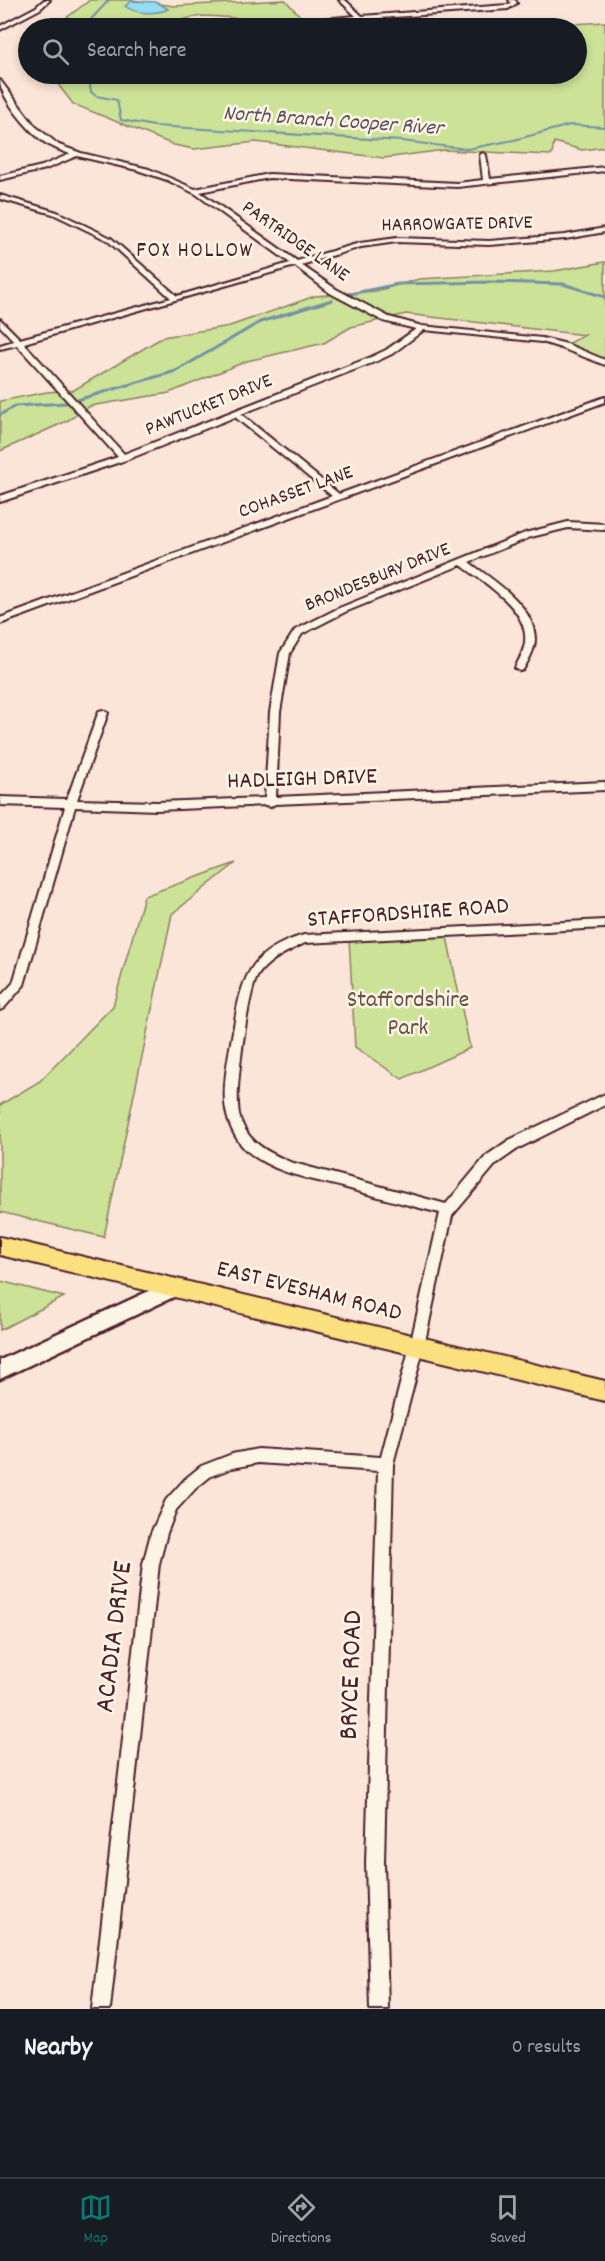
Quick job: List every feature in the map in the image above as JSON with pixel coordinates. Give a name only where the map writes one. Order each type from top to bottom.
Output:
[{"type":"main road","name":"EAST EVESHAM ROAD","points":[[0,1246],[605,1392]]},
{"type":"main road","points":[[0,1370],[174,1287]]},
{"type":"street","points":[[19,18],[38,8],[47,0]]},
{"type":"street","points":[[342,0],[360,17]]},
{"type":"street","points":[[347,18],[508,6],[514,3],[512,0]]},
{"type":"street","points":[[0,28],[18,19]]},
{"type":"street","name":"PARTRIDGE LANE","points":[[0,82],[3,92],[38,133],[49,141],[78,153],[164,176],[194,191],[333,291],[370,312],[386,319],[422,328],[542,340],[581,352],[605,363]]},
{"type":"street","points":[[0,178],[44,168],[78,153]]},
{"type":"street","points":[[483,155],[487,183]]},
{"type":"street","name":"HARROWGATE DRIVE","points":[[194,191],[270,176],[457,185],[605,169]]},
{"type":"street","points":[[0,197],[55,213],[109,238],[176,299]]},
{"type":"street","name":"HARROWGATE DRIVE","points":[[0,347],[360,245],[387,241],[489,243],[565,237],[605,230]]},
{"type":"street","points":[[0,321],[123,458]]},
{"type":"street","name":"PAWTUCKET DRIVE","points":[[0,499],[123,458],[381,356],[422,328]]},
{"type":"street","name":"COHASSET LANE","points":[[0,621],[605,399]]},
{"type":"street","points":[[235,413],[338,497]]},
{"type":"street","name":"BRONDESBURY DRIVE","points":[[270,802],[275,712],[285,653],[298,632],[342,610],[548,529],[568,525],[605,527]]},
{"type":"street","points":[[463,562],[516,605],[526,623],[531,639],[520,668]]},
{"type":"street","points":[[0,1005],[18,985],[71,803],[103,713]]},
{"type":"street","name":"HADLEIGH DRIVE","points":[[0,801],[157,806],[605,786]]},
{"type":"street","name":"STAFFORDSHIRE ROAD","points":[[448,1210],[287,1167],[265,1156],[245,1140],[235,1120],[231,1102],[245,999],[252,976],[275,951],[304,939],[605,924]]},
{"type":"street","points":[[448,1210],[491,1160],[514,1144],[605,1099]]},
{"type":"street","name":"BRYCE ROAD","points":[[380,2009],[375,1863],[386,1464],[417,1346],[448,1210]]},
{"type":"street","name":"ACADIA DRIVE","points":[[101,2009],[151,1564],[159,1533],[171,1505],[189,1484],[206,1472],[232,1461],[258,1456],[386,1464]]},
{"type":"green space","points":[[90,0],[132,0],[174,6],[285,0],[301,17],[208,16],[66,18]]},
{"type":"green space","points":[[605,22],[605,147],[582,150],[554,142],[552,155],[444,150],[384,158],[256,142],[194,149],[174,145],[73,104],[58,84],[587,84],[587,23]]},
{"type":"green space","points":[[605,262],[605,363],[564,346],[585,335],[406,314],[351,327],[324,343],[247,361],[169,393],[90,406],[67,421],[0,451],[0,401],[47,392],[74,390],[163,337],[230,326],[315,296],[376,291],[419,279],[554,271]]},
{"type":"green space","points":[[236,863],[172,914],[104,1237],[0,1212],[0,1105],[40,1081],[113,1006],[144,896]]},
{"type":"green space","name":"Staffordshire Park","points":[[446,932],[470,1048],[402,1079],[355,1047],[349,937]]},
{"type":"green space","points":[[0,1281],[64,1297],[0,1330]]},
{"type":"water","points":[[132,1],[157,2],[168,9],[152,13],[135,11],[125,6]]},
{"type":"waterway","name":"North Branch Cooper River","points":[[92,18],[109,0]]},
{"type":"waterway","name":"North Branch Cooper River","points":[[90,84],[91,92],[96,96],[117,100],[121,120],[154,126],[402,141],[467,149],[514,140],[570,125],[605,127]]},
{"type":"waterway","points":[[350,294],[398,284],[492,282],[563,284],[605,297]]},
{"type":"waterway","points":[[77,400],[176,371],[260,322],[332,300]]},
{"type":"waterway","points":[[0,415],[15,406],[67,403]]},
{"type":"district","name":"FOX HOLLOW","points":[[195,251]]}]
